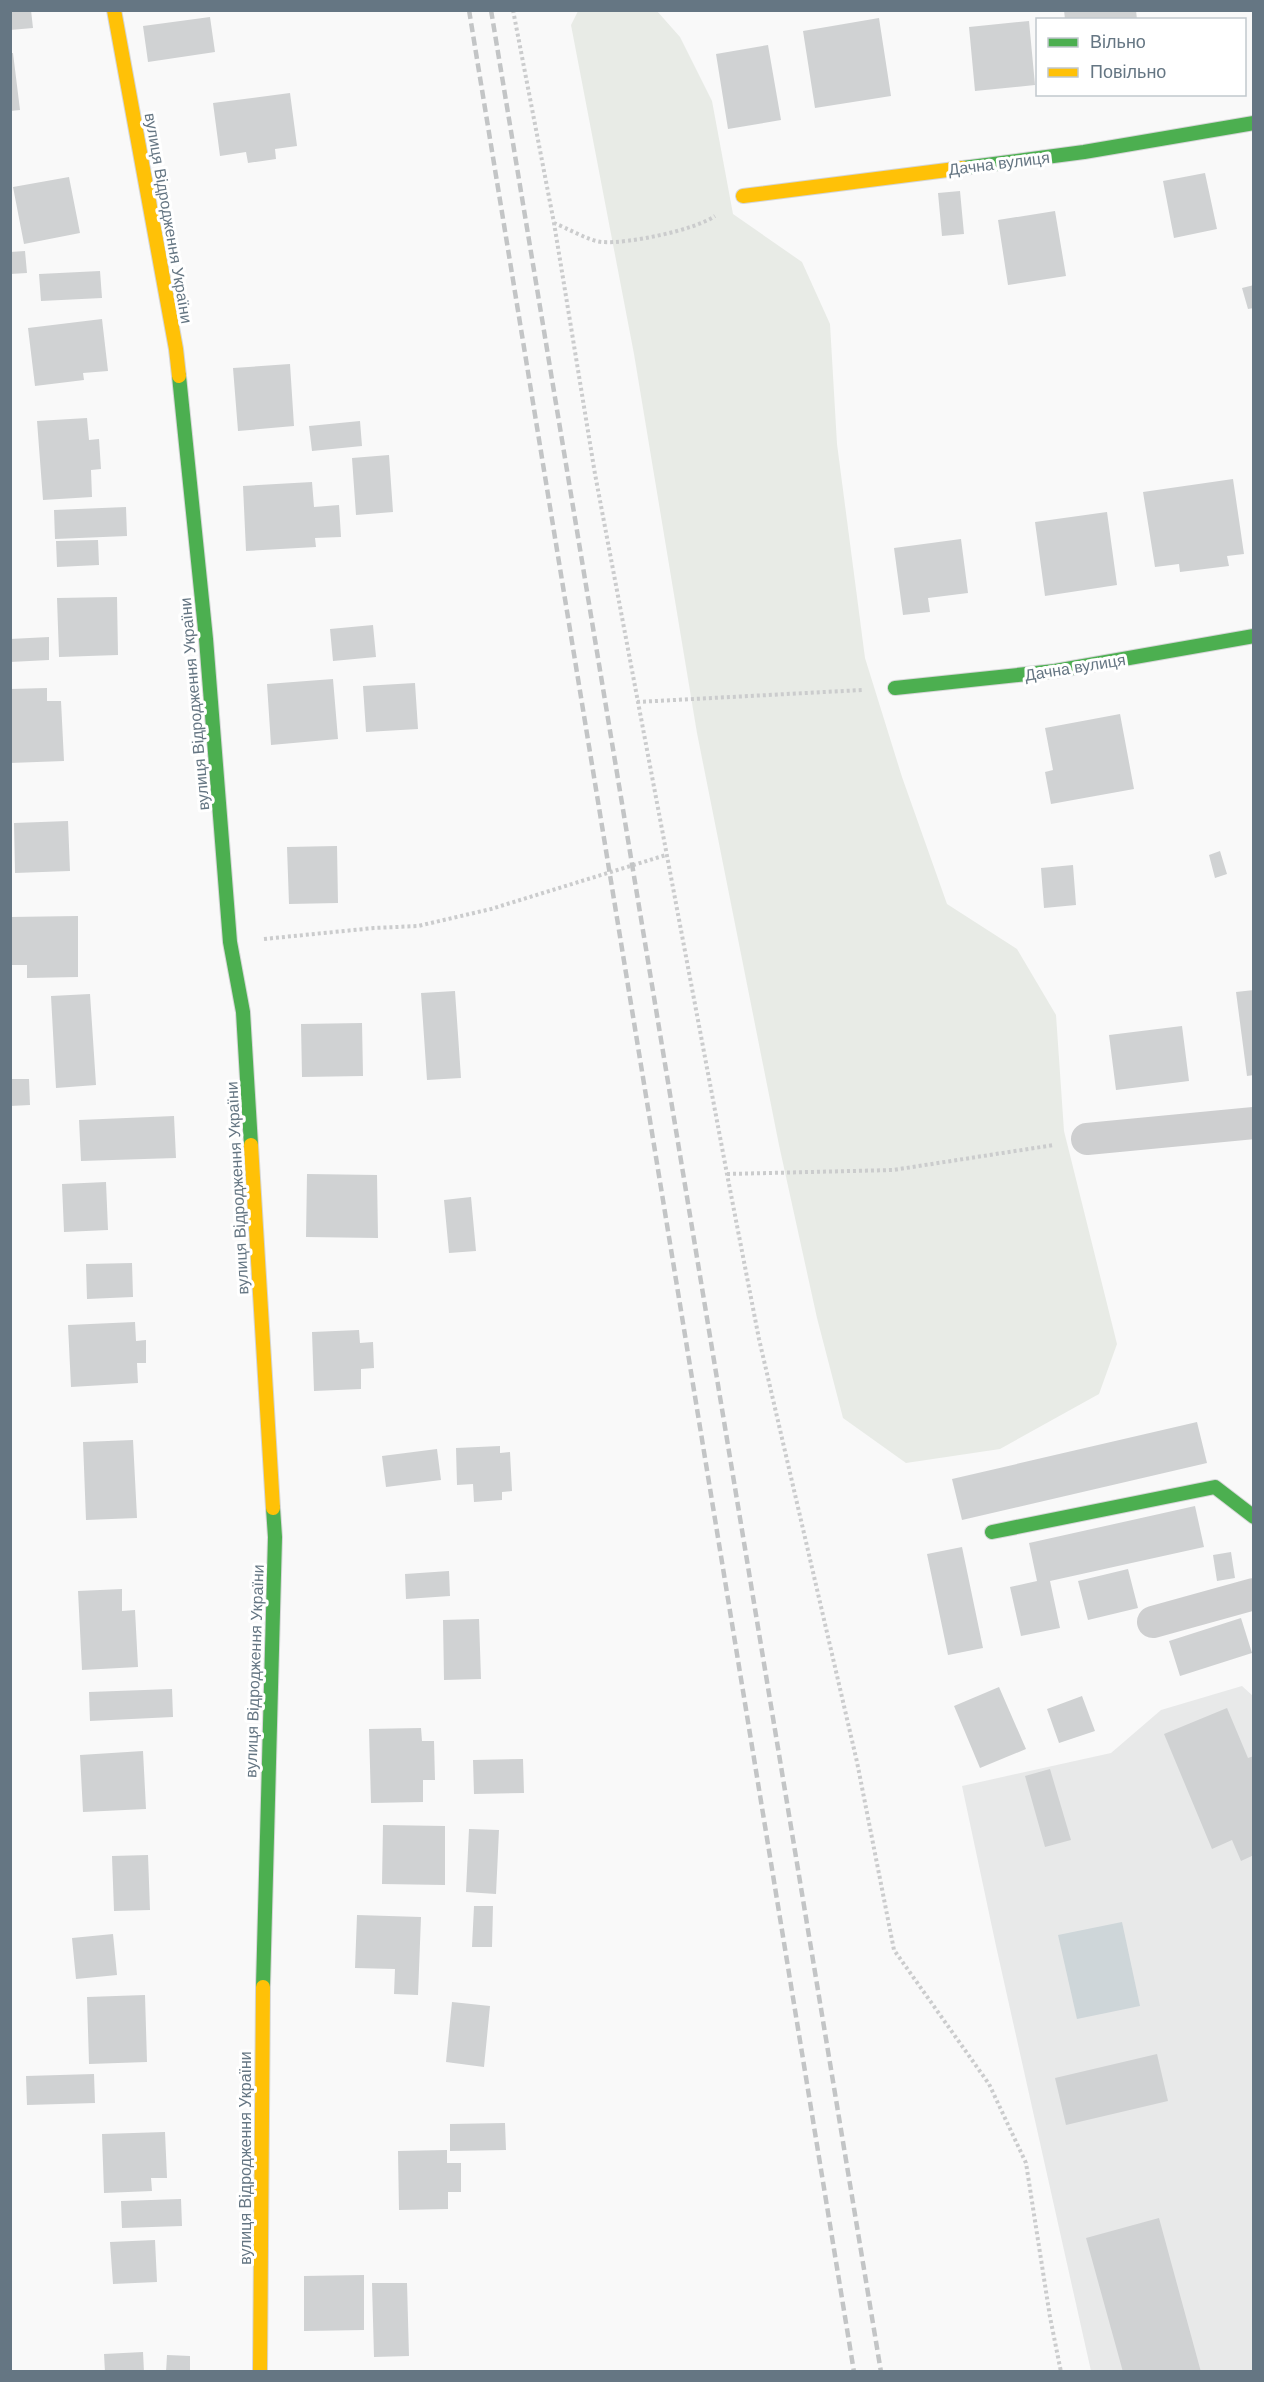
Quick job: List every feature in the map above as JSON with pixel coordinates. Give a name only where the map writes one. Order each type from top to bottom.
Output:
[{"type":"street","name":"вулиця Відродження України","points":[[114,10],[176,348],[206,639],[230,942],[243,1012],[275,1537],[263,1997],[260,2372]]},
{"type":"street","name":"Дачна вулиця","points":[[743,196],[1084,152],[1254,123]]},
{"type":"street","name":"Дачна вулиця","points":[[895,688],[1055,671],[1254,636]]},
{"type":"street","points":[[1087,1139],[1254,1123]]},
{"type":"street","points":[[992,1532],[1215,1486],[1254,1517]]},
{"type":"street","points":[[1153,1622],[1254,1594]]},
{"type":"path","points":[[513,10],[554,223],[595,474],[637,702],[759,1339],[857,1762],[894,1950],[989,2084],[1026,2163],[1061,2372]]},
{"type":"path","points":[[554,223],[601,242],[661,236],[707,221],[743,196]]},
{"type":"path","points":[[637,702],[895,688]]},
{"type":"path","points":[[230,942],[418,926],[491,909],[666,855]]},
{"type":"path","points":[[727,1174],[893,1170],[1087,1139]]},
{"type":"shaded area","points":[[578,11],[657,11],[680,37],[712,101],[733,214],[802,262],[830,324],[837,444],[865,658],[902,777],[947,904],[1017,949],[1056,1015],[1064,1131],[1117,1344],[1099,1394],[1000,1449],[906,1463],[843,1418],[817,1318],[779,1145],[697,733],[634,354],[571,25]]},
{"type":"shaded area","points":[[1242,1686],[1253,1696],[1253,2371],[1091,2371],[962,1786],[1111,1753],[1161,1710]]},
{"type":"shaded area","points":[[1122,1922],[1140,2006],[1077,2019],[1058,1935]]},
{"type":"building","points":[[10,10],[31,10],[33,28],[10,30]]},
{"type":"building","points":[[1064,10],[1136,10],[1137,18],[1065,18]]},
{"type":"building","points":[[210,17],[215,52],[148,62],[143,26]]},
{"type":"building","points":[[879,18],[891,96],[815,108],[803,31]]},
{"type":"building","points":[[1029,21],[1035,85],[975,91],[969,27]]},
{"type":"building","points":[[768,45],[781,120],[728,129],[716,54]]},
{"type":"building","points":[[10,53],[13,53],[20,110],[10,111]]},
{"type":"building","points":[[290,93],[297,146],[275,149],[276,159],[248,163],[246,152],[220,156],[213,103]]},
{"type":"building","points":[[1205,173],[1217,229],[1174,238],[1163,181]]},
{"type":"building","points":[[69,177],[80,233],[24,244],[13,187]]},
{"type":"building","points":[[960,191],[964,234],[942,236],[938,193]]},
{"type":"building","points":[[1055,211],[1066,276],[1008,285],[998,220]]},
{"type":"building","points":[[25,251],[27,273],[10,274],[10,252]]},
{"type":"building","points":[[100,271],[102,298],[41,301],[39,274]]},
{"type":"building","points":[[1254,285],[1254,308],[1248,309],[1242,288]]},
{"type":"building","points":[[102,319],[108,371],[83,373],[84,380],[35,386],[28,328]]},
{"type":"building","points":[[290,364],[294,426],[238,431],[233,368]]},
{"type":"building","points":[[87,418],[89,440],[99,439],[101,469],[91,470],[92,497],[43,500],[37,421]]},
{"type":"building","points":[[360,421],[362,446],[312,451],[309,426]]},
{"type":"building","points":[[389,455],[393,512],[356,515],[352,458]]},
{"type":"building","points":[[1233,479],[1244,554],[1227,556],[1229,566],[1180,572],[1179,564],[1155,567],[1143,492]]},
{"type":"building","points":[[312,482],[314,507],[339,505],[341,537],[315,538],[316,547],[246,551],[243,486]]},
{"type":"building","points":[[126,507],[127,536],[55,539],[54,510]]},
{"type":"building","points":[[1107,512],[1117,585],[1045,596],[1035,522]]},
{"type":"building","points":[[961,539],[968,593],[928,598],[930,612],[903,615],[894,548]]},
{"type":"building","points":[[98,540],[99,565],[57,567],[56,541]]},
{"type":"building","points":[[117,597],[118,655],[59,657],[57,598]]},
{"type":"building","points":[[373,625],[376,657],[333,661],[330,629]]},
{"type":"building","points":[[49,637],[49,660],[10,662],[10,639]]},
{"type":"building","points":[[333,679],[338,739],[271,745],[267,684]]},
{"type":"building","points":[[415,683],[418,729],[366,732],[363,686]]},
{"type":"building","points":[[47,688],[47,701],[61,701],[64,761],[10,763],[10,689]]},
{"type":"building","points":[[1120,714],[1134,789],[1051,804],[1045,772],[1053,770],[1045,728]]},
{"type":"building","points":[[68,821],[70,871],[15,873],[14,823]]},
{"type":"building","points":[[337,846],[338,903],[289,904],[287,847]]},
{"type":"building","points":[[1220,851],[1227,874],[1215,878],[1209,855]]},
{"type":"building","points":[[1073,865],[1076,905],[1044,908],[1041,868]]},
{"type":"building","points":[[78,916],[78,977],[27,978],[27,965],[10,965],[10,917]]},
{"type":"building","points":[[1254,990],[1254,1075],[1247,1076],[1236,992]]},
{"type":"building","points":[[455,991],[461,1078],[427,1080],[421,993]]},
{"type":"building","points":[[90,994],[96,1085],[56,1088],[51,996]]},
{"type":"building","points":[[362,1023],[363,1076],[302,1077],[301,1024]]},
{"type":"building","points":[[1182,1026],[1189,1081],[1116,1090],[1109,1035]]},
{"type":"building","points":[[10,1079],[29,1079],[30,1105],[10,1106]]},
{"type":"building","points":[[174,1116],[176,1158],[81,1161],[79,1120]]},
{"type":"building","points":[[307,1174],[377,1175],[378,1238],[306,1237]]},
{"type":"building","points":[[106,1182],[108,1230],[64,1232],[62,1184]]},
{"type":"building","points":[[471,1197],[476,1251],[449,1253],[444,1200]]},
{"type":"building","points":[[132,1263],[133,1297],[87,1299],[86,1264]]},
{"type":"building","points":[[135,1322],[136,1341],[146,1340],[146,1363],[137,1363],[138,1383],[71,1387],[68,1325]]},
{"type":"building","points":[[359,1330],[360,1343],[373,1342],[374,1368],[361,1369],[361,1389],[314,1391],[312,1332]]},
{"type":"building","points":[[1197,1422],[1207,1463],[962,1520],[952,1479]]},
{"type":"building","points":[[133,1440],[137,1518],[86,1520],[83,1442]]},
{"type":"building","points":[[500,1446],[500,1453],[510,1452],[512,1491],[502,1492],[502,1500],[474,1502],[473,1484],[457,1485],[456,1448]]},
{"type":"building","points":[[437,1449],[441,1480],[386,1487],[382,1456]]},
{"type":"building","points":[[1195,1506],[1204,1547],[1050,1581],[1060,1628],[1021,1636],[1010,1587],[1037,1581],[1029,1543]]},
{"type":"building","points":[[962,1547],[983,1648],[948,1655],[927,1554]]},
{"type":"building","points":[[1231,1552],[1235,1578],[1217,1581],[1213,1555]]},
{"type":"building","points":[[1128,1569],[1138,1608],[1088,1620],[1078,1581]]},
{"type":"building","points":[[449,1571],[450,1596],[406,1599],[405,1574]]},
{"type":"building","points":[[122,1589],[122,1611],[135,1610],[138,1667],[82,1670],[78,1591]]},
{"type":"building","points":[[1241,1618],[1252,1653],[1180,1676],[1169,1641]]},
{"type":"building","points":[[479,1619],[481,1679],[444,1680],[443,1620]]},
{"type":"building","points":[[999,1687],[1026,1749],[980,1768],[954,1706]]},
{"type":"building","points":[[172,1689],[173,1717],[90,1721],[89,1692]]},
{"type":"building","points":[[1082,1696],[1095,1731],[1059,1743],[1047,1709]]},
{"type":"building","points":[[1227,1708],[1248,1758],[1254,1756],[1254,1855],[1241,1861],[1232,1840],[1212,1849],[1164,1734]]},
{"type":"building","points":[[421,1728],[422,1741],[434,1741],[435,1780],[423,1780],[423,1802],[371,1803],[369,1729]]},
{"type":"building","points":[[143,1751],[146,1809],[83,1812],[80,1755]]},
{"type":"building","points":[[523,1759],[524,1793],[474,1794],[473,1760]]},
{"type":"building","points":[[1050,1769],[1071,1840],[1045,1847],[1025,1776]]},
{"type":"building","points":[[383,1825],[445,1826],[445,1885],[382,1884]]},
{"type":"building","points":[[469,1829],[499,1830],[496,1894],[466,1892]]},
{"type":"building","points":[[148,1855],[150,1910],[114,1911],[112,1856]]},
{"type":"building","points":[[474,1906],[493,1906],[492,1947],[472,1947]]},
{"type":"building","points":[[357,1915],[421,1917],[418,1995],[394,1994],[395,1969],[355,1968]]},
{"type":"building","points":[[113,1934],[117,1975],[76,1979],[72,1938]]},
{"type":"building","points":[[145,1995],[147,2062],[89,2064],[87,1997]]},
{"type":"building","points":[[452,2002],[490,2006],[484,2067],[446,2062]]},
{"type":"building","points":[[1157,2054],[1168,2101],[1066,2125],[1055,2078]]},
{"type":"building","points":[[94,2074],[95,2103],[27,2105],[26,2076]]},
{"type":"building","points":[[505,2123],[506,2150],[450,2151],[450,2124]]},
{"type":"building","points":[[165,2132],[167,2178],[151,2178],[152,2191],[104,2193],[102,2134]]},
{"type":"building","points":[[447,2150],[447,2163],[461,2163],[461,2192],[448,2192],[448,2209],[399,2210],[398,2151]]},
{"type":"building","points":[[181,2199],[182,2226],[122,2228],[121,2201]]},
{"type":"building","points":[[1159,2218],[1201,2372],[1123,2372],[1086,2238]]},
{"type":"building","points":[[155,2240],[157,2282],[113,2284],[110,2242]]},
{"type":"building","points":[[364,2275],[364,2330],[304,2331],[304,2276]]},
{"type":"building","points":[[372,2283],[407,2283],[409,2356],[374,2357]]},
{"type":"building","points":[[143,2352],[144,2372],[105,2372],[104,2354]]},
{"type":"building","points":[[167,2355],[190,2356],[190,2372],[166,2372]]},
{"type":"railway","points":[[469,10],[854,2372]]},
{"type":"railway","points":[[491,10],[881,2372]]},
{"type":"traffic: fast","points":[[963,168],[1084,152],[1254,123]]},
{"type":"traffic: fast","points":[[179,376],[206,639],[230,942],[243,1012],[251,1145]]},
{"type":"traffic: fast","points":[[895,688],[1055,671],[1254,636]]},
{"type":"traffic: fast","points":[[992,1532],[1215,1487],[1254,1517]]},
{"type":"traffic: fast","points":[[263,1987],[275,1537],[273,1508]]},
{"type":"traffic: slow","points":[[114,10],[179,376]]},
{"type":"traffic: slow","points":[[743,196],[963,168]]},
{"type":"traffic: slow","points":[[251,1145],[273,1508]]},
{"type":"traffic: slow","points":[[260,2372],[263,1987]]}]
